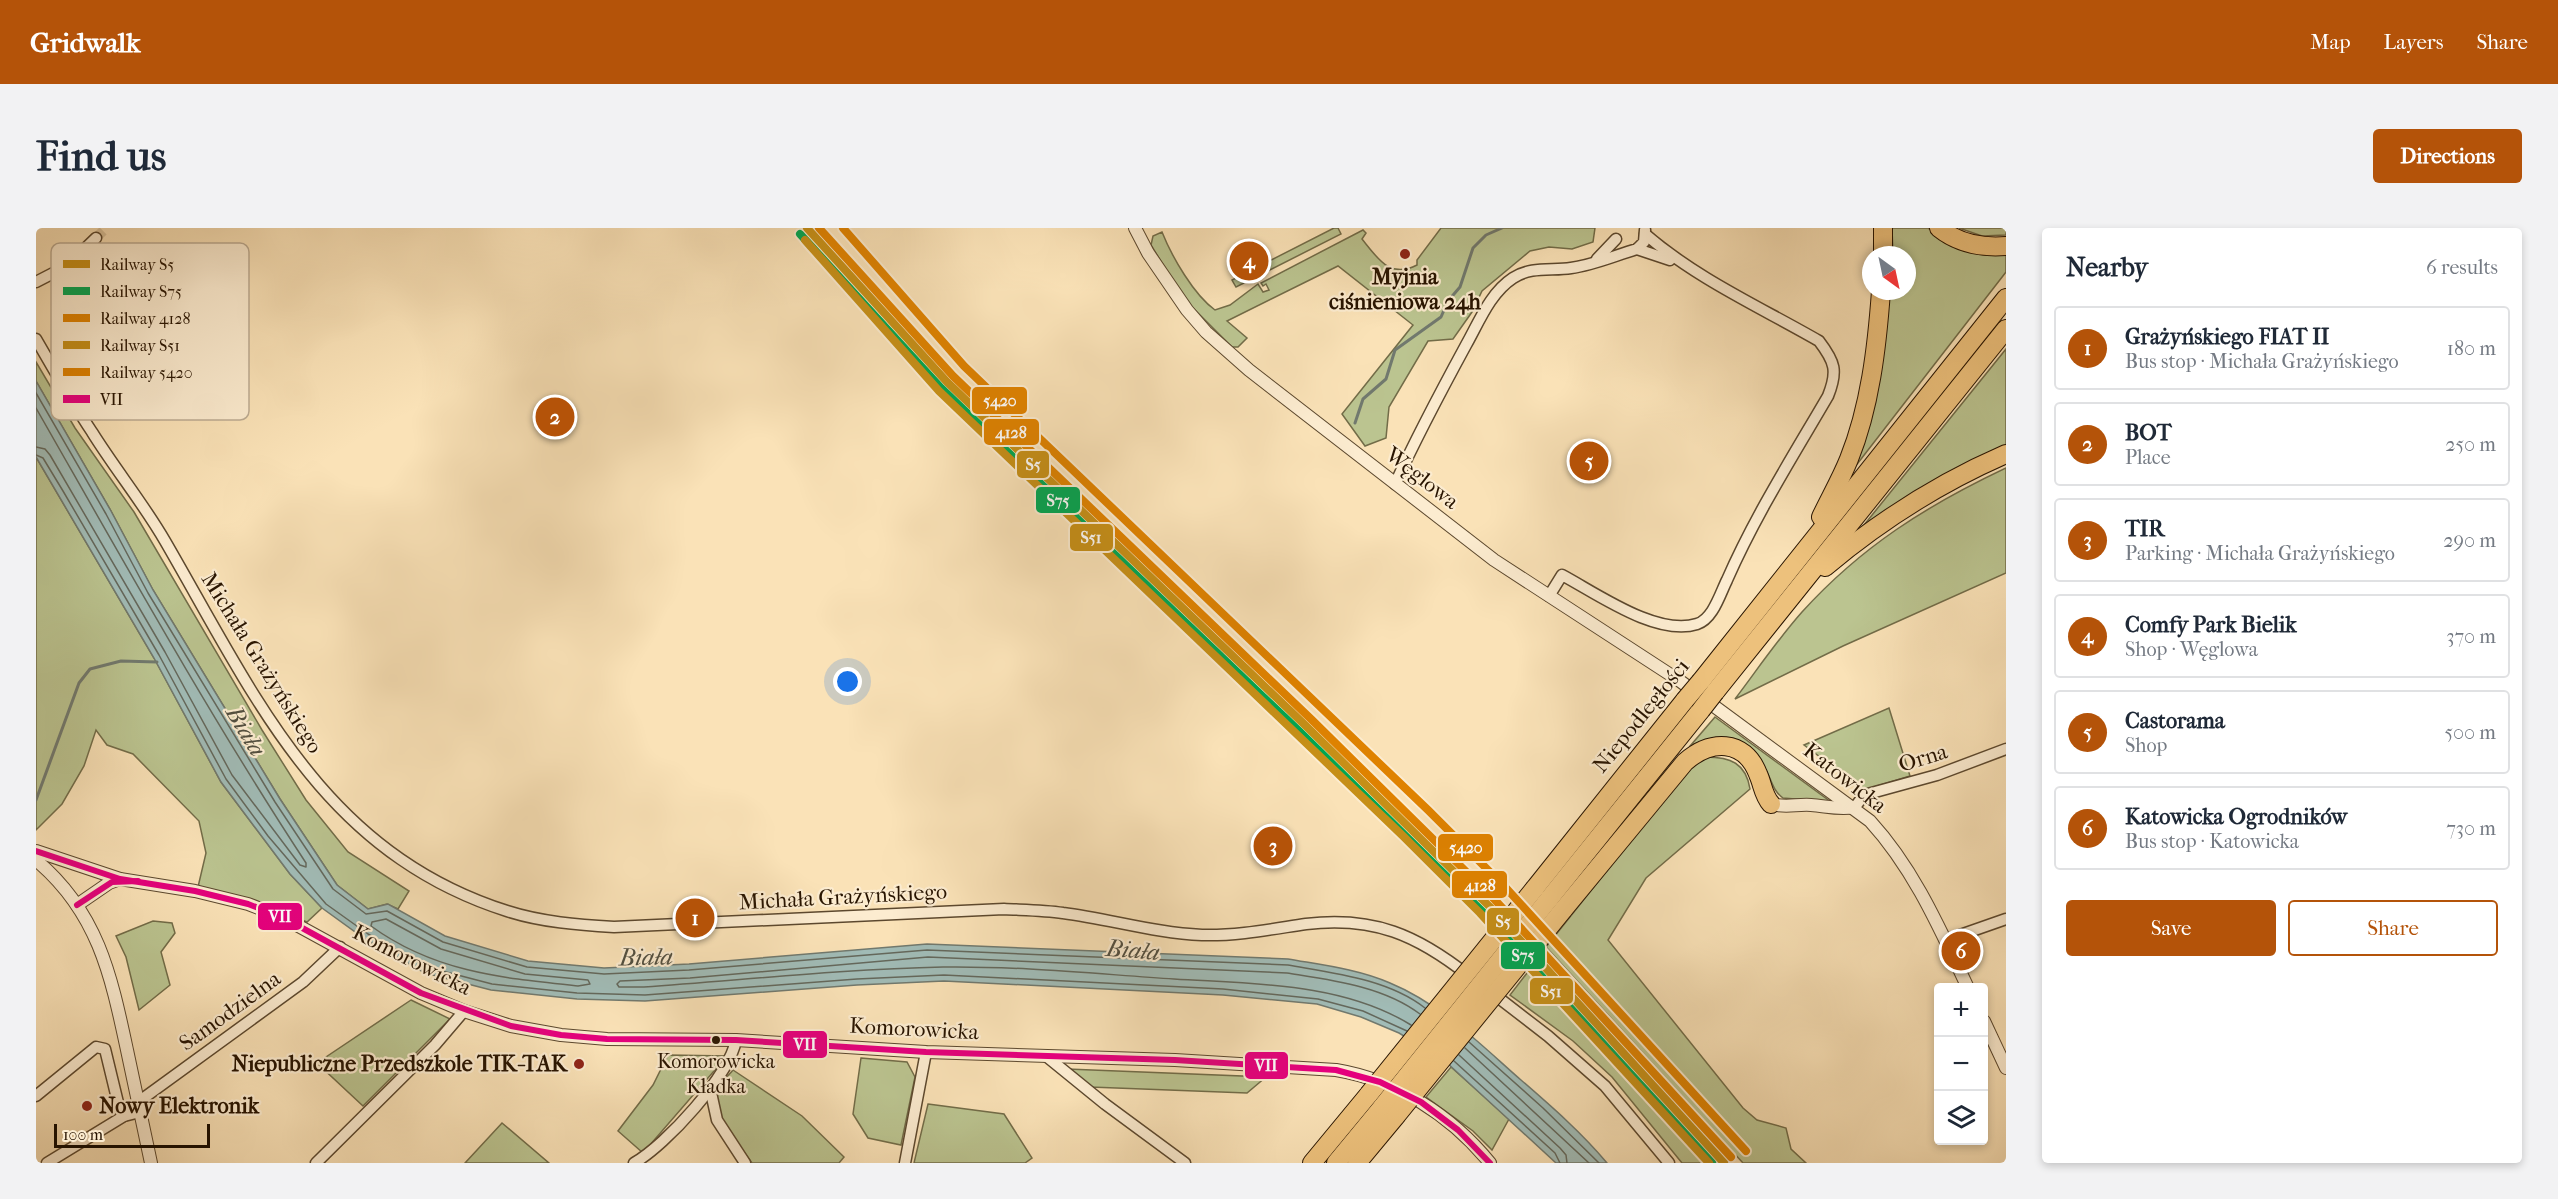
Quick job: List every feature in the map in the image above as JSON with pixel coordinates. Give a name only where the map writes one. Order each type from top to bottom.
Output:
[{"type":"highway","points":[[1883,228],[1883,246]]},
{"type":"highway","points":[[1939,228],[1949,236],[1968,244],[1988,248],[2006,246]]},
{"type":"highway","name":"Niepodległości","points":[[1549,899],[1685,700],[2006,298]]},
{"type":"highway","points":[[1805,549],[1849,459],[1859,426],[1869,383],[1880,300]]},
{"type":"highway","name":"Niepodległości","points":[[1336,1163],[2006,329]]},
{"type":"highway","points":[[1794,593],[1856,541],[1923,494],[2006,454]]},
{"type":"highway","points":[[1549,899],[1685,762],[1696,752],[1710,746],[1726,746],[1740,752],[1751,761],[1764,795],[1771,804]]},
{"type":"highway","points":[[1357,1163],[1383,1105]]},
{"type":"highway","name":"Niepodległości","points":[[1312,1163],[1383,1105]]},
{"type":"street","name":"Węglowa","points":[[1135,228],[1173,291],[1206,332],[1264,383],[1494,560],[1727,714]]},
{"type":"street","points":[[1395,484],[1426,417],[1492,299],[1514,277],[1539,269],[1570,268],[1590,264],[1632,249],[1644,242],[1644,231]]},
{"type":"street","points":[[1644,231],[1687,267]]},
{"type":"street","points":[[1549,596],[1562,575],[1641,618],[1677,627],[1699,624],[1714,609],[1738,555],[1828,396],[1835,378],[1831,357],[1819,340],[1687,267],[1632,249],[1615,232],[1606,251],[1590,264]]},
{"type":"street","points":[[91,243],[96,238]]},
{"type":"street","points":[[36,282],[51,274]]},
{"type":"street","name":"Michała Grażyńskiego","points":[[36,339],[51,364]]},
{"type":"street","name":"Michała Grażyńskiego","points":[[85,420],[147,511],[289,750],[321,789],[353,822],[395,855],[437,881],[507,911],[571,923],[614,927],[1004,909],[1062,913],[1148,929],[1203,935],[1236,934],[1331,922],[1364,923],[1399,932],[1430,946],[1548,1036],[1605,1086],[1669,1163]]},
{"type":"street","name":"Katowicka","points":[[1727,714],[1855,807],[1898,854],[1946,940],[1966,983]]},
{"type":"street","name":"Orna","points":[[1855,807],[1864,795],[1937,775],[2006,749]]},
{"type":"street","points":[[1771,804],[1783,807],[1822,806],[1838,810],[1855,807]]},
{"type":"street","name":"Komorowicka","points":[[36,851],[120,879],[195,891],[248,904],[284,918],[421,993],[464,1011],[511,1026],[561,1035],[607,1039],[736,1040],[926,1052],[1186,1061],[1336,1070],[1362,1074],[1388,1084],[1420,1102],[1451,1124],[1490,1163]]},
{"type":"street","points":[[36,860],[63,885],[77,904],[94,933],[110,972],[151,1163]]},
{"type":"street","points":[[77,904],[109,883],[120,879]]},
{"type":"street","points":[[1946,940],[2006,919]]},
{"type":"street","name":"Samodzielna","points":[[137,1099],[145,1097],[303,982],[340,947]]},
{"type":"street","points":[[316,1163],[435,1045],[464,1011]]},
{"type":"street","points":[[1988,1030],[2006,1068]]},
{"type":"street","points":[[634,1163],[668,1135],[710,1088],[734,1053],[736,1040]]},
{"type":"street","points":[[36,1096],[96,1047],[105,1049],[120,1111],[124,1116]]},
{"type":"street","points":[[905,1163],[926,1052]]},
{"type":"street","points":[[1046,1056],[1104,1104],[1185,1163]]},
{"type":"street","points":[[710,1088],[717,1120],[745,1163]]},
{"type":"street","points":[[47,1163],[124,1116],[140,1112]]},
{"type":"green space","points":[[1338,228],[1341,234],[1236,287],[1232,280]]},
{"type":"green space","points":[[1441,228],[1595,228],[1593,242],[1572,249],[1549,247],[1530,251],[1482,291],[1472,312],[1453,339],[1428,341],[1389,407],[1386,438],[1365,446],[1342,414],[1413,325],[1338,266],[1227,321],[1247,338],[1238,347],[1232,347],[1184,299],[1151,245],[1153,236],[1162,232],[1184,275],[1199,295],[1215,310],[1230,305],[1258,284],[1263,292],[1269,290],[1266,284],[1263,286],[1261,283],[1363,230],[1366,233],[1362,239],[1379,260],[1392,268],[1408,269],[1417,265],[1417,260]]},
{"type":"green space","points":[[1892,228],[1928,228],[1949,244],[1970,252],[2006,255],[2006,272],[1851,472],[1872,415],[1881,371],[1889,300],[1916,300],[1916,246],[1893,246]]},
{"type":"green space","points":[[1959,228],[2006,228],[2006,235],[1982,236]]},
{"type":"green space","points":[[2006,349],[2006,446],[1860,530]]},
{"type":"green space","points":[[36,362],[51,387],[51,407],[36,381]]},
{"type":"green space","points":[[58,420],[70,420],[134,512],[262,730],[306,800],[348,852],[409,891],[398,909],[387,904],[368,909],[337,885],[280,799],[153,590]]},
{"type":"green space","points":[[36,457],[154,658],[221,782],[290,874],[322,908],[307,922],[251,899],[198,887],[206,853],[199,821],[133,754],[107,745],[96,730],[84,766],[62,804],[36,830]]},
{"type":"green space","points":[[2006,468],[2006,573],[1843,646],[1735,699],[1793,622],[1848,567],[1872,547],[1922,513]]},
{"type":"green space","points":[[1889,708],[1910,776],[1864,790],[1804,745]]},
{"type":"green space","points":[[1715,717],[1831,802],[1783,798],[1775,789],[1760,761],[1743,748],[1712,741],[1691,745]]},
{"type":"green space","points":[[1706,757],[1722,758],[1736,763],[1745,773],[1750,789],[1646,878],[1608,940],[1743,1108],[1757,1120],[1786,1128],[1791,1149],[1806,1163],[1743,1163],[1546,947],[1688,769]]},
{"type":"green space","points":[[153,921],[172,923],[175,933],[161,952],[170,985],[139,1010],[126,957],[116,936]]},
{"type":"green space","points":[[1534,964],[1716,1163],[1682,1163],[1612,1077],[1573,1041],[1510,995]]},
{"type":"green space","points":[[411,1000],[450,1019],[363,1106],[317,1063]]},
{"type":"green space","points":[[668,1055],[727,1056],[643,1153],[618,1131],[653,1085]]},
{"type":"green space","points":[[861,1058],[907,1062],[915,1077],[901,1145],[868,1138],[853,1114]]},
{"type":"green space","points":[[1451,1067],[1509,1119],[1492,1150],[1473,1131],[1426,1097]]},
{"type":"green space","points":[[1067,1069],[1266,1077],[1247,1093],[1090,1087]]},
{"type":"green space","points":[[733,1070],[802,1116],[844,1157],[839,1163],[752,1163],[726,1126],[718,1105],[717,1094],[721,1084]]},
{"type":"green space","points":[[928,1104],[1004,1114],[1032,1158],[1025,1163],[914,1163]]},
{"type":"green space","points":[[502,1123],[549,1163],[465,1163]]},
{"type":"water","points":[[36,381],[51,407],[51,420],[58,420],[153,590],[280,799],[337,885],[368,909],[388,904],[445,936],[528,961],[604,968],[689,964],[927,944],[1288,959],[1340,968],[1390,983],[1409,992],[1443,1014],[1475,1039],[1555,1110],[1607,1163],[1556,1163],[1445,1061],[1399,1033],[1361,1017],[1317,1004],[1223,995],[944,981],[857,985],[645,1001],[577,999],[491,990],[425,973],[365,939],[322,908],[290,874],[221,782],[154,658],[36,457]]},
{"type":"waterway","points":[[1355,423],[1363,399],[1386,379],[1395,350],[1441,317],[1448,301],[1460,287],[1473,248],[1486,235],[1502,228]]},
{"type":"waterway","points":[[36,800],[79,683],[90,669],[121,661],[157,662]]},
{"type":"tunnel","points":[[96,238],[106,228]]},
{"type":"rail line","name":"S5","points":[[807,228],[947,382],[1306,726],[1489,906],[1724,1163]]},
{"type":"rail line","name":"4128","points":[[819,228],[953,376],[1312,720],[1495,900],[1731,1157]]},
{"type":"rail line","name":"5420","points":[[843,228],[964,366],[1428,810],[1506,888],[1746,1151]]},
{"type":"rail line","name":"S75","points":[[800,234],[941,388],[1300,732],[1483,912],[1712,1163]]},
{"type":"rail line","name":"S51","points":[[805,240],[939,391],[1403,836],[1480,913],[1709,1163]]},
{"type":"transit line","name":"VII","points":[[36,851],[120,879],[195,891],[248,904],[284,918],[421,993],[511,1026],[561,1035],[607,1039],[736,1040],[926,1052],[1175,1060],[1336,1070],[1380,1082],[1421,1102],[1458,1130],[1490,1163]]},
{"type":"transit line","name":"VII","points":[[77,905],[112,882],[138,881]]},
{"type":"place","name":"Myjnia ciśnieniowa 24h","points":[[1405,254]]},
{"type":"place","name":"Comfy Park Bielik","points":[[1249,261]]},
{"type":"place","name":"BOT","points":[[555,417]]},
{"type":"place","name":"Castorama","points":[[1589,461]]},
{"type":"place","name":"TIR","points":[[1273,846]]},
{"type":"place","name":"Grażyńskiego FIAT II","points":[[695,918]]},
{"type":"place","name":"Katowicka Ogrodników","points":[[1961,951]]},
{"type":"place","name":"Komorowicka Kładka","points":[[716,1040]]},
{"type":"place","name":"Niepubliczne Przedszkole TIK-TAK","points":[[579,1064]]},
{"type":"place","name":"Nowy Elektronik","points":[[87,1106]]},
{"type":"water label","name":"Biała","points":[[246,731]]},
{"type":"water label","name":"Biała","points":[[1133,950]]},
{"type":"water label","name":"Biała","points":[[646,957]]}]
